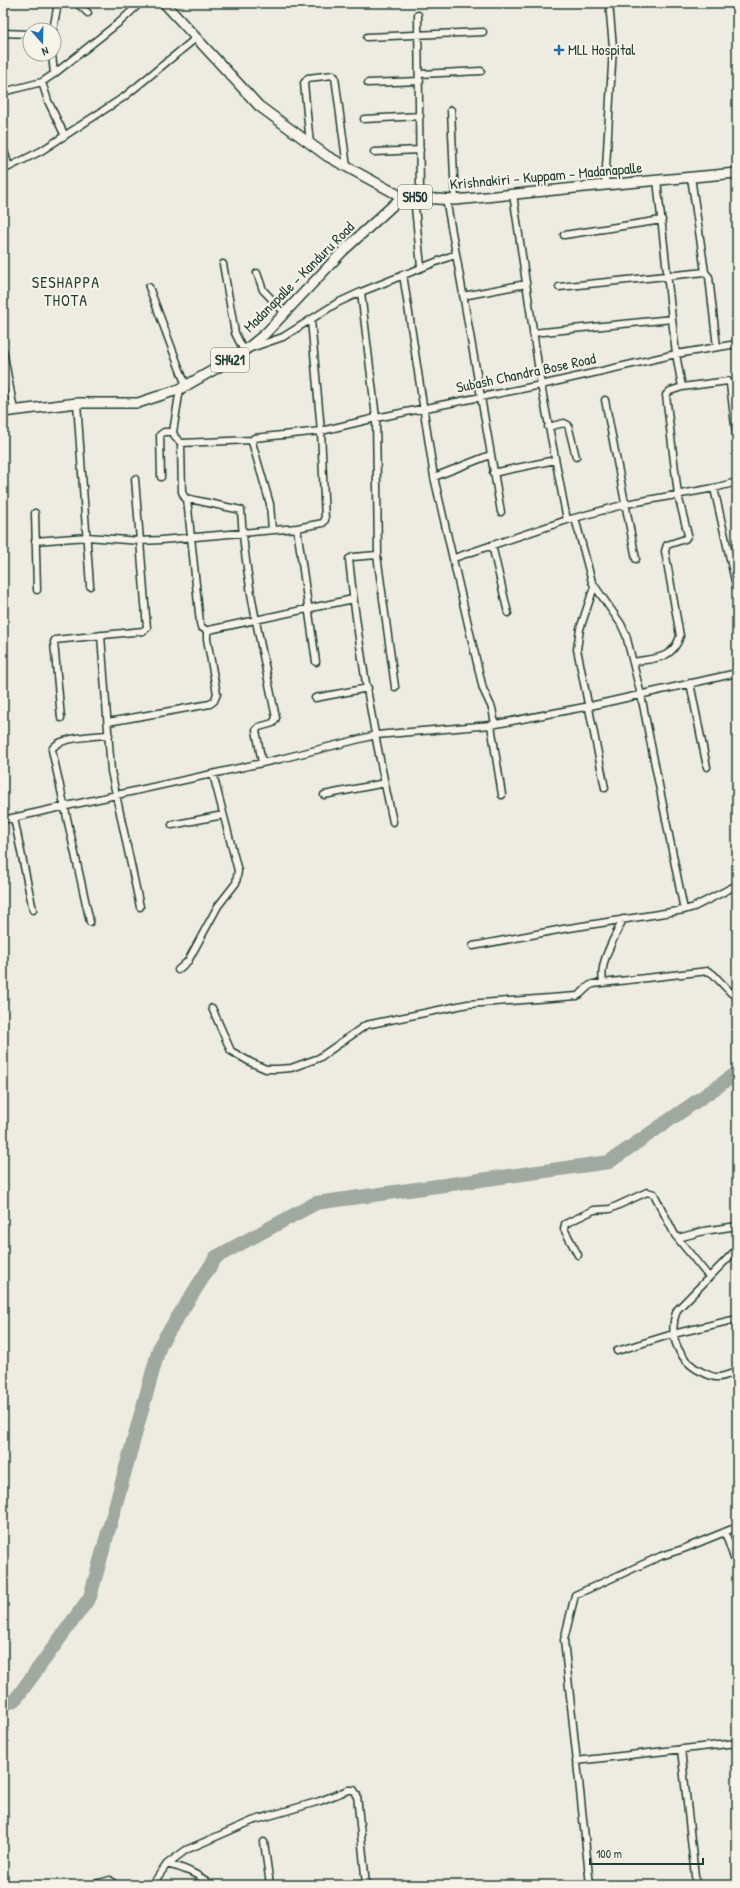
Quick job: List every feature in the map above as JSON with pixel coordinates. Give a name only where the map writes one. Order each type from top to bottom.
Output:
[{"type":"main road","name":"Krishnakiri - Kuppam - Madanapalle","points":[[164,3],[259,106],[327,156],[402,197],[450,199],[737,173]]},
{"type":"main road","name":"Madanapalle - Kanduru Road","points":[[3,412],[77,403],[138,403],[183,387],[245,350],[265,334],[343,251],[402,197]]},
{"type":"street","points":[[54,22],[58,3]]},
{"type":"street","points":[[77,3],[88,13]]},
{"type":"street","points":[[3,92],[42,82],[122,20],[140,3]]},
{"type":"street","points":[[605,185],[613,47],[609,3]]},
{"type":"street","points":[[418,15],[420,150],[417,197],[421,267]]},
{"type":"street","points":[[367,37],[483,32]]},
{"type":"street","points":[[3,34],[22,34]]},
{"type":"street","points":[[3,170],[41,151],[124,96],[196,38]]},
{"type":"street","points":[[53,62],[54,74]]},
{"type":"street","points":[[420,74],[481,71]]},
{"type":"street","points":[[310,144],[304,83],[308,78],[331,74],[335,77],[347,167]]},
{"type":"street","points":[[368,83],[420,81]]},
{"type":"street","points":[[42,82],[48,101],[65,136]]},
{"type":"street","points":[[451,110],[450,199],[456,254],[500,512]]},
{"type":"street","points":[[364,119],[420,116]]},
{"type":"street","points":[[3,147],[9,167]]},
{"type":"street","points":[[374,152],[420,150]]},
{"type":"street","points":[[690,177],[705,272],[709,277],[717,347]]},
{"type":"street","points":[[657,180],[662,220],[666,275],[676,354],[682,387]]},
{"type":"street","points":[[513,194],[548,427],[567,520]]},
{"type":"street","points":[[564,235],[662,220]]},
{"type":"street","points":[[223,264],[235,333],[245,350],[283,338],[337,303],[403,274],[456,254]]},
{"type":"street","points":[[559,287],[705,272]]},
{"type":"street","points":[[257,273],[263,290],[285,313]]},
{"type":"street","points":[[403,274],[422,408],[434,477],[482,682],[492,708],[502,794]]},
{"type":"street","points":[[462,296],[526,284]]},
{"type":"street","points":[[149,287],[183,387],[173,432],[175,437],[181,443],[182,492],[184,498],[240,509],[242,532],[257,620],[276,718],[273,723],[259,727],[256,730],[262,763]]},
{"type":"street","points":[[361,292],[376,418],[377,555],[395,687]]},
{"type":"street","points":[[533,333],[672,319]]},
{"type":"street","points":[[35,541],[87,537],[140,541],[192,538],[321,525],[325,520],[322,431],[311,320]]},
{"type":"street","name":"Subash Chandra Bose Road","points":[[181,443],[252,440],[254,438],[322,431],[376,418],[676,354],[737,344]]},
{"type":"street","points":[[3,350],[14,410]]},
{"type":"street","points":[[633,662],[670,654],[678,644],[680,636],[665,551],[668,545],[688,537],[678,495],[666,395],[670,391],[682,387],[728,381],[730,384],[737,442]]},
{"type":"street","points":[[605,400],[636,559]]},
{"type":"street","points":[[77,403],[90,586]]},
{"type":"street","points":[[548,427],[564,423],[568,425],[576,457]]},
{"type":"street","points":[[161,478],[160,435],[164,432],[173,432]]},
{"type":"street","points":[[252,440],[270,504],[272,530]]},
{"type":"street","points":[[434,477],[490,455]]},
{"type":"street","points":[[493,474],[554,460]]},
{"type":"street","points":[[61,718],[54,641],[57,639],[143,631],[147,628],[135,479]]},
{"type":"street","points":[[454,558],[567,520],[626,504],[714,488],[737,482]]},
{"type":"street","points":[[714,488],[737,590]]},
{"type":"street","points":[[187,499],[201,627],[208,631],[353,599]]},
{"type":"street","points":[[35,513],[37,590]]},
{"type":"street","points":[[575,518],[594,587],[621,624],[626,634],[641,695],[684,910]]},
{"type":"street","points":[[296,528],[316,662]]},
{"type":"street","points":[[492,545],[508,613]]},
{"type":"street","points":[[377,555],[353,557],[349,559],[353,599],[376,735],[393,822]]},
{"type":"street","points":[[594,587],[577,644],[605,788]]},
{"type":"street","points":[[108,722],[210,704],[214,701],[217,694],[207,639],[208,631]]},
{"type":"street","points":[[101,635],[110,760],[115,795],[140,907]]},
{"type":"street","points":[[3,820],[262,763],[376,735],[493,725],[590,706],[737,673]]},
{"type":"street","points":[[690,683],[707,767]]},
{"type":"street","points":[[316,698],[368,688]]},
{"type":"street","points":[[90,922],[52,750],[53,747],[64,740],[109,735]]},
{"type":"street","points":[[178,970],[188,961],[218,906],[238,877],[238,871],[213,774]]},
{"type":"street","points":[[324,795],[385,782]]},
{"type":"street","points":[[172,825],[223,815]]},
{"type":"street","points":[[14,818],[33,910]]},
{"type":"street","points":[[474,946],[623,919],[684,910],[719,895],[737,885]]},
{"type":"street","points":[[603,982],[603,965],[623,919]]},
{"type":"street","points":[[212,1008],[231,1051],[252,1063],[266,1068],[278,1069],[291,1068],[319,1058],[366,1025],[468,1004],[577,996],[587,986],[603,982],[708,971],[713,974],[731,993],[737,989]]},
{"type":"street","points":[[578,1255],[564,1229],[565,1224],[594,1210],[610,1209],[647,1192],[654,1194],[678,1238],[709,1277]]},
{"type":"street","points":[[678,1238],[704,1231],[737,1226]]},
{"type":"street","points":[[737,1249],[677,1310],[673,1320],[673,1334],[685,1360],[696,1369],[714,1377],[737,1372]]},
{"type":"street","points":[[617,1351],[673,1334],[737,1319]]},
{"type":"street","points":[[590,1885],[564,1640],[575,1595],[661,1556],[683,1549],[737,1527]]},
{"type":"street","points":[[725,1532],[737,1567]]},
{"type":"street","points":[[576,1761],[737,1743]]},
{"type":"street","points":[[681,1749],[696,1885]]},
{"type":"street","points":[[152,1885],[167,1864],[186,1850],[252,1821],[320,1801],[348,1790],[354,1790],[357,1794],[366,1885]]},
{"type":"street","points":[[264,1842],[270,1885]]},
{"type":"street","points":[[167,1864],[185,1868],[198,1874],[212,1885]]},
{"type":"street","points":[[92,1885],[110,1880],[115,1885]]},
{"type":"waterway","points":[[3,1705],[15,1700],[90,1597],[160,1345],[216,1257],[316,1203],[609,1162],[737,1073]]},
{"type":"place","name":"MLL Hospital","points":[[559,50]]},
{"type":"district","name":"SESHAPPA THOTA","points":[[66,291]]}]
